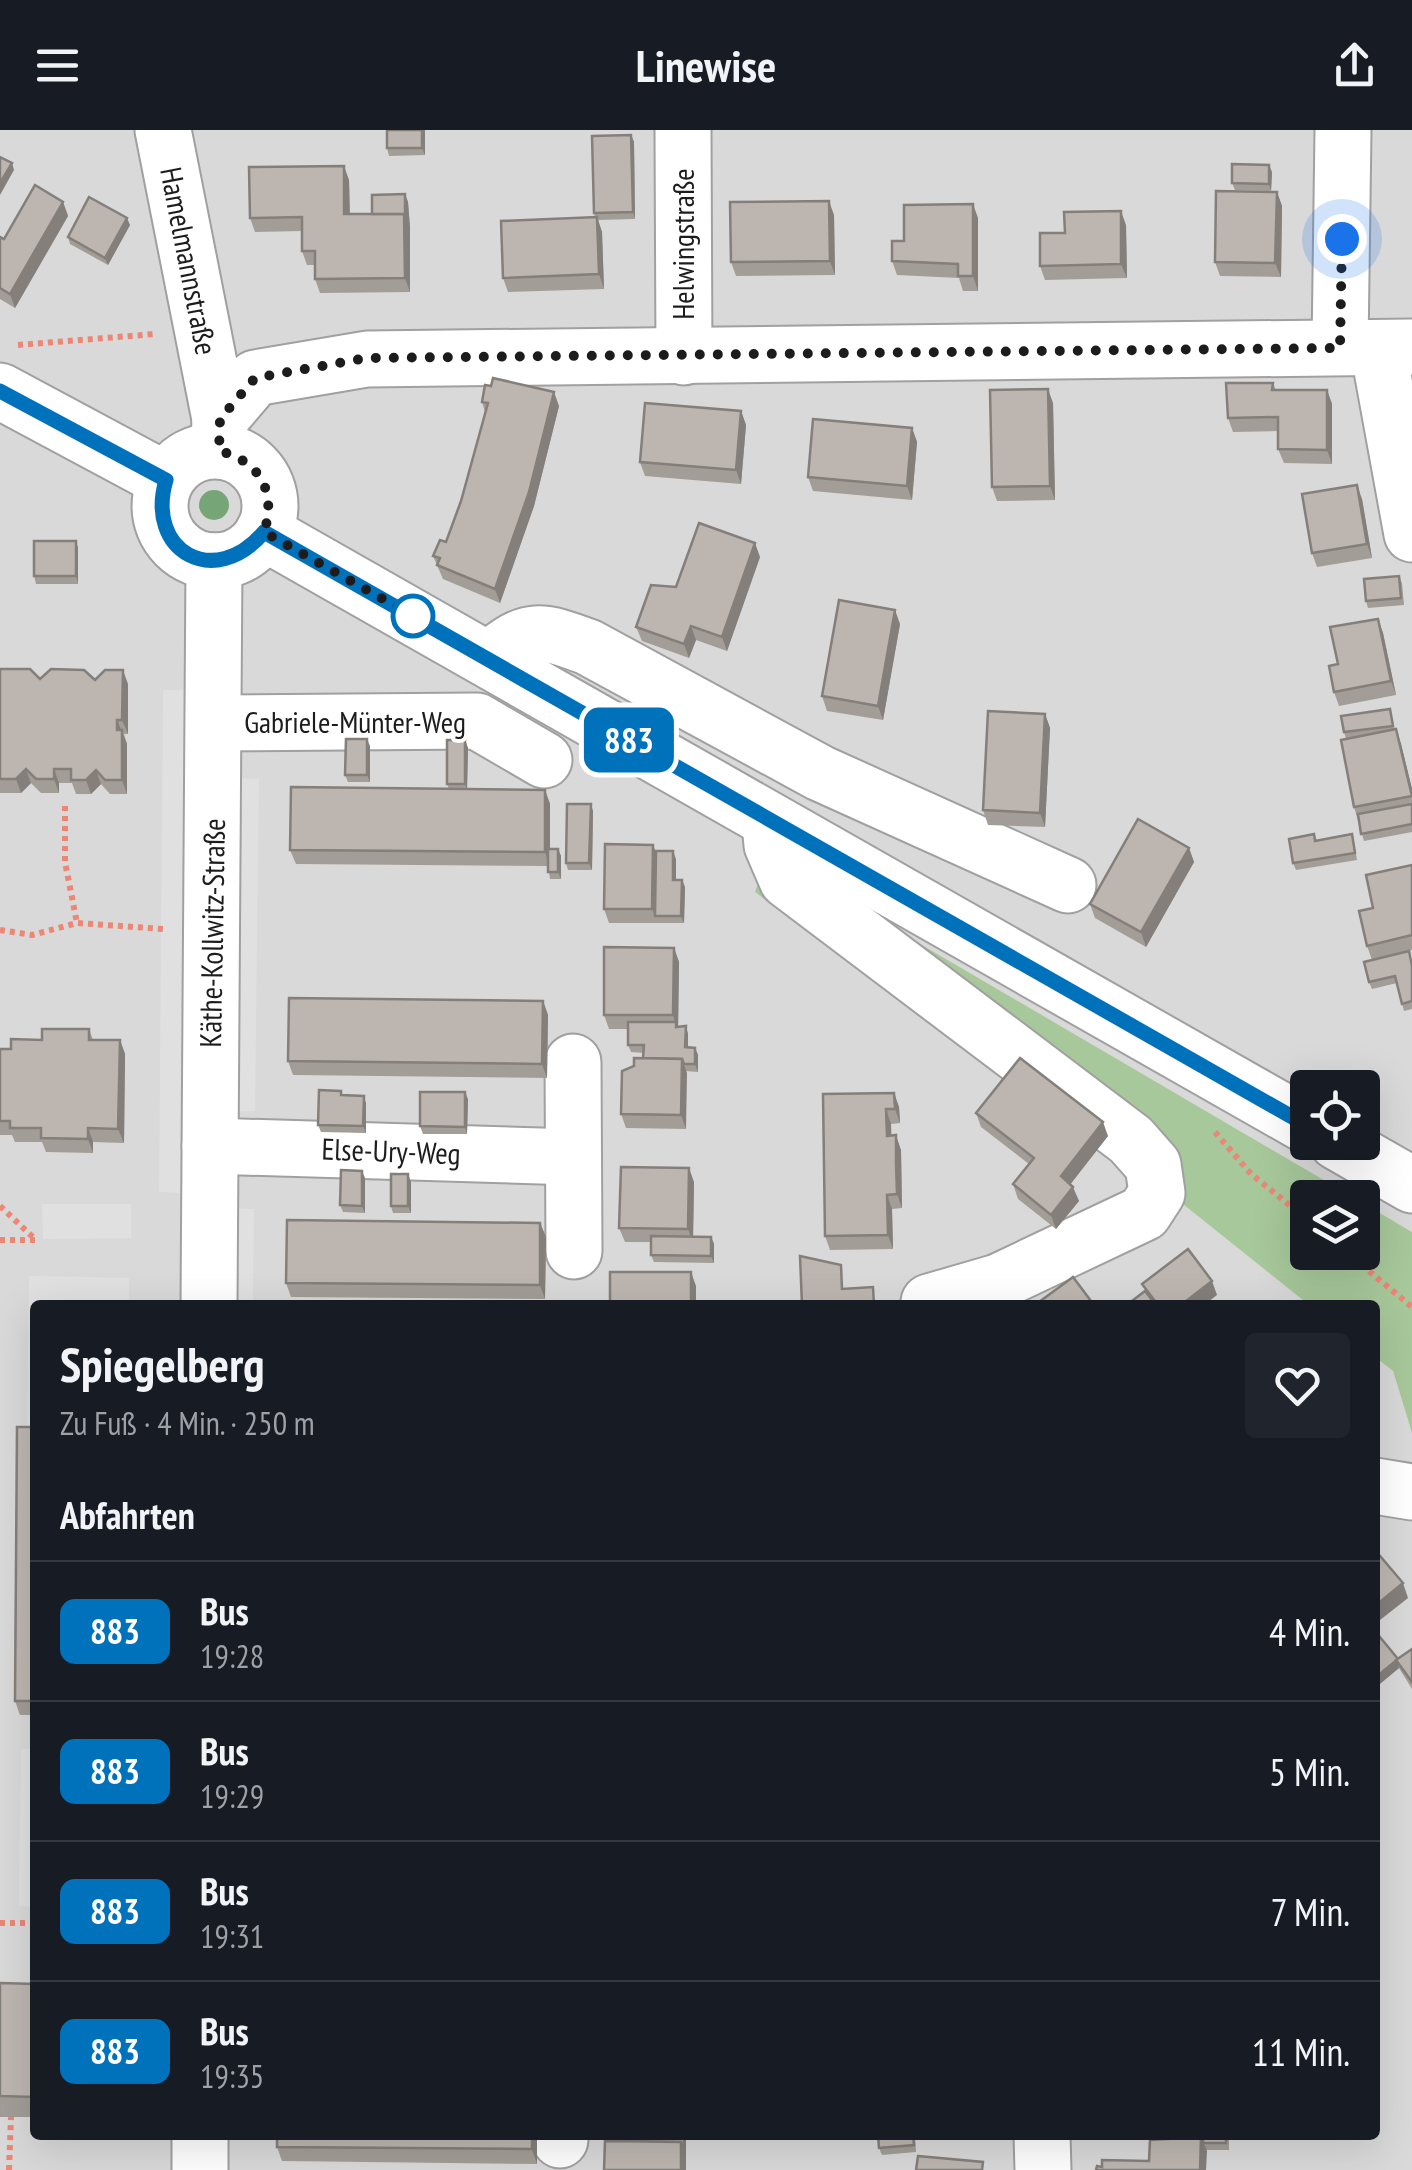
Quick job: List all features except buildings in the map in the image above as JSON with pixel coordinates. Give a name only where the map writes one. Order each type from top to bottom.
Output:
[{"type":"street","name":"Hamelmannstraße","points":[[162,130],[220,435]]},
{"type":"street","name":"Helwingstraße","points":[[683,130],[684,358]]},
{"type":"street","points":[[1343,130],[1377,348],[1412,534]]},
{"type":"street","points":[[220,435],[264,480],[269,515],[264,532],[250,549],[231,559],[214,561],[188,555],[172,542],[162,522],[160,501],[166,480],[220,435],[255,378],[367,358],[684,358],[1377,348]]},
{"type":"street","points":[[0,391],[166,480]]},
{"type":"street","points":[[264,532],[1290,1116]]},
{"type":"street","name":"Käthe-Kollwitz-Straße","points":[[210,1300],[214,561]]},
{"type":"street","points":[[490,659],[515,636],[551,634],[588,648],[820,773],[1068,885]]},
{"type":"street","name":"Gabriele-Münter-Weg","points":[[215,723],[477,721],[544,760]]},
{"type":"street","points":[[770,823],[772,845],[787,880],[1131,1140],[1153,1165],[1157,1193],[1144,1213],[998,1282],[936,1300]]},
{"type":"street","points":[[573,1062],[574,1250]]},
{"type":"street","name":"Else-Ury-Weg","points":[[210,1146],[573,1157]]},
{"type":"street","points":[[1369,1160],[1412,1184]]},
{"type":"street","points":[[200,2140],[200,2170]]},
{"type":"street","points":[[1042,2140],[1043,2170]]},
{"type":"path","points":[[0,346],[202,329]]},
{"type":"path","points":[[65,806],[66,862],[77,923]]},
{"type":"path","points":[[0,930],[32,935],[77,923],[214,932]]},
{"type":"path","points":[[0,1206],[36,1240],[0,1240]]},
{"type":"path","points":[[1368,1270],[1412,1307]]},
{"type":"path","points":[[0,1923],[30,1923]]},
{"type":"path","points":[[9,2170],[10,2117]]},
{"type":"shaded area","points":[[0,130],[1412,130],[1412,1232],[1380,1213],[1380,1180],[1324,1180],[768,856],[1303,1300],[30,1300],[30,2140],[1380,2140],[1380,1361],[1393,1371],[1412,1433],[1412,2170],[0,2170]]},
{"type":"shaded area","points":[[163,690],[186,690],[182,1193],[159,1192]]},
{"type":"shaded area","points":[[230,778],[259,779],[255,1111],[226,1111]]},
{"type":"shaded area","points":[[42,1204],[131,1204],[131,1238],[43,1239]]},
{"type":"shaded area","points":[[227,1209],[254,1209],[253,1300],[225,1300]]},
{"type":"shaded area","points":[[29,1276],[129,1278],[129,1300],[30,1300],[27,1434]]},
{"type":"shaded area","points":[[21,1749],[30,1749],[30,1907],[19,1906]]},
{"type":"green space","points":[[768,855],[1324,1180],[1290,1180],[1290,1270],[1380,1270],[1380,1213],[1412,1232],[1412,1433],[1393,1371],[1380,1361],[1380,1300],[1303,1300],[1179,1201],[1157,1193],[755,892]]},
{"type":"bus line","name":"883","points":[[0,391],[166,480],[160,501],[162,522],[172,542],[188,555],[209,562],[231,559],[250,549],[264,532],[1290,1116]]},
{"type":"route","points":[[413,616],[264,532],[269,497],[264,480],[237,456],[219,451],[220,419],[255,378],[367,358],[684,358],[1340,348],[1342,239]]}]
